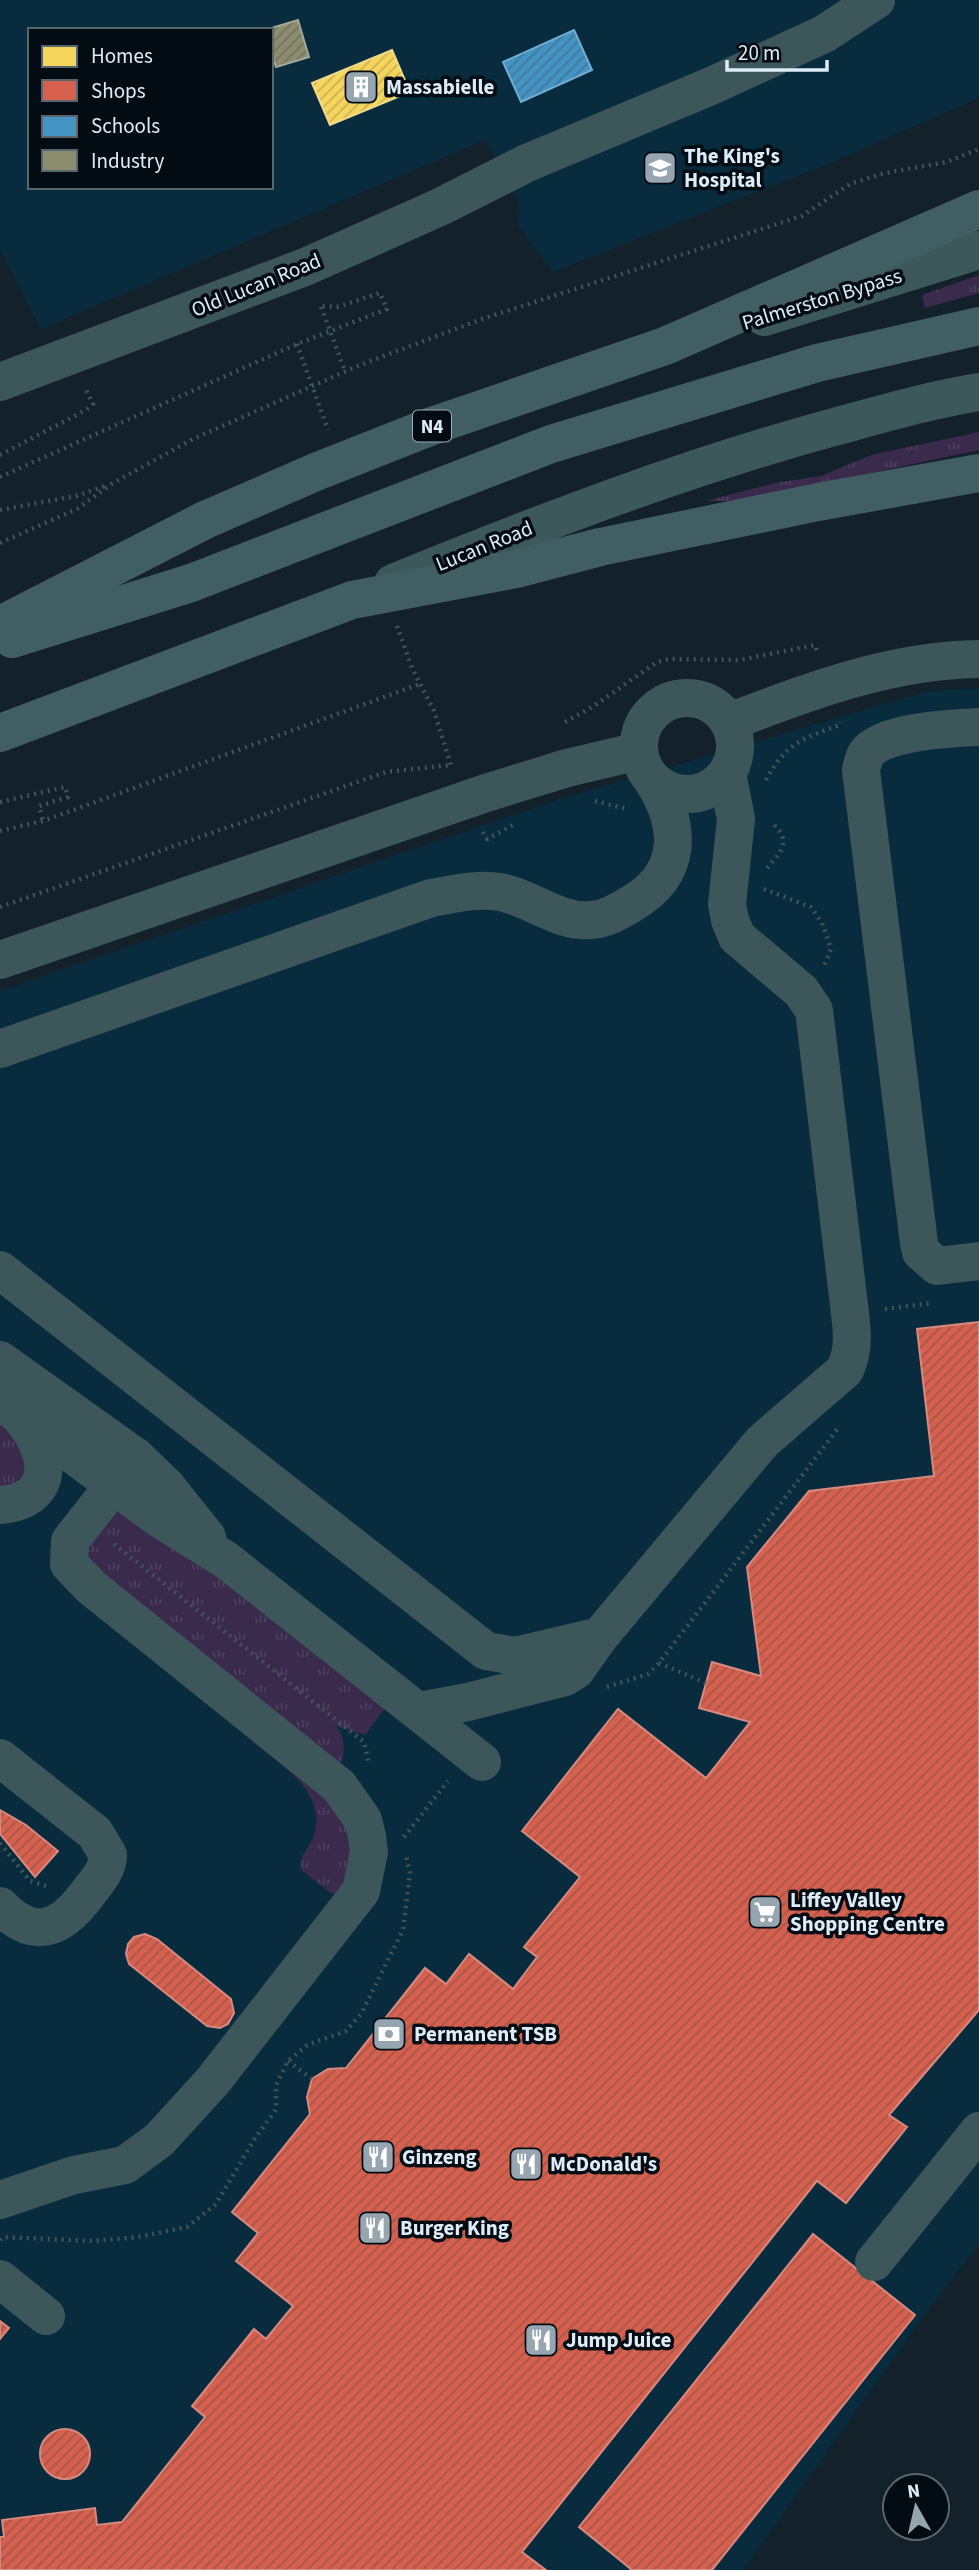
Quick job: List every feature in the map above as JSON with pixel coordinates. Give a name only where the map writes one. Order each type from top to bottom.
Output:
[{"type":"highway","points":[[665,346],[979,209]]},
{"type":"highway","points":[[0,643],[191,583],[551,444],[817,363],[979,326]]},
{"type":"highway","name":"N4","points":[[0,625],[205,520],[318,471],[432,426],[665,346]]},
{"type":"highway","points":[[352,600],[516,569],[600,547],[818,502],[979,473]]},
{"type":"highway","name":"Lucan Road","points":[[0,733],[352,600]]},
{"type":"main road","name":"Palmerston Bypass","points":[[665,346],[979,250]]},
{"type":"main road","name":"Lucan Road","points":[[352,600],[540,523],[733,456],[887,413],[979,392]]},
{"type":"street","name":"Old Lucan Road","points":[[0,382],[305,267],[506,174],[824,34],[876,0]]},
{"type":"street","points":[[729,722],[806,692],[850,680],[914,664],[979,659]]},
{"type":"street","points":[[0,1049],[430,898],[476,890],[501,892],[564,918],[589,921],[606,918],[652,888],[671,860],[674,839],[668,805],[646,766],[640,735],[646,720],[657,708],[672,700],[688,698],[704,701],[718,709],[729,722],[735,748],[727,774],[736,819],[727,904],[730,920],[737,937],[801,991],[814,1010],[853,1341],[851,1357],[845,1370],[762,1442],[600,1636],[576,1670],[565,1676],[468,1702],[419,1711]]},
{"type":"street","points":[[979,727],[910,735],[877,744],[866,753],[861,770],[921,1252],[937,1266],[979,1261]]},
{"type":"street","points":[[0,960],[486,793],[567,768],[646,766],[678,794],[705,791],[727,774]]},
{"type":"street","points":[[0,1270],[486,1651],[515,1656],[600,1636]]},
{"type":"street","points":[[0,1360],[126,1470],[157,1517],[226,1560],[476,1758]]},
{"type":"street","points":[[9,1408],[126,1470]]},
{"type":"street","points":[[0,1505],[23,1501],[36,1488],[43,1475],[40,1444],[9,1408]]},
{"type":"street","points":[[0,2200],[74,2175],[125,2165],[159,2140],[212,2082],[361,1891],[369,1852],[363,1820],[339,1786],[78,1576],[69,1564],[67,1553],[70,1541],[126,1470]]},
{"type":"street","points":[[0,1758],[95,1833],[108,1855],[104,1873],[82,1902],[63,1921],[48,1927],[33,1928],[17,1923],[0,1906]]},
{"type":"street","points":[[874,2262],[979,2131]]},
{"type":"street","points":[[0,2279],[46,2316]]},
{"type":"path","points":[[0,543],[77,509],[113,483],[192,439],[345,371],[482,319],[802,216],[850,184],[885,173],[947,162],[979,149]]},
{"type":"path","points":[[0,477],[297,344],[387,309],[380,293],[337,307],[321,306],[345,371]]},
{"type":"path","points":[[0,455],[93,404],[71,355]]},
{"type":"path","points":[[0,510],[76,496],[113,483]]},
{"type":"path","points":[[565,722],[594,706],[657,662],[670,659],[739,660],[815,645],[820,658]]},
{"type":"path","points":[[0,831],[43,821],[420,684]]},
{"type":"path","points":[[0,907],[386,772],[451,765],[434,711]]},
{"type":"path","points":[[0,802],[65,787],[68,797],[39,806],[43,821]]},
{"type":"path","points":[[587,800],[612,803],[635,814]]},
{"type":"path","points":[[764,872],[782,854],[785,847],[782,833],[766,819]]},
{"type":"path","points":[[485,833],[487,839],[520,821]]},
{"type":"path","points":[[762,880],[766,892],[811,907],[822,923],[831,949],[820,973]]},
{"type":"path","points":[[598,1690],[635,1680],[659,1663],[840,1425]]},
{"type":"path","points":[[85,1520],[364,1742]]},
{"type":"path","points":[[659,1663],[706,1683]]},
{"type":"path","points":[[402,1840],[476,1758]]},
{"type":"path","points":[[0,1843],[30,1881],[39,1886],[55,1882]]},
{"type":"path","points":[[0,2240],[3,2237],[93,2241],[138,2237],[187,2227],[216,2204],[255,2138],[276,2110],[276,2085],[288,2062],[307,2045],[346,2031],[361,2014],[403,1930],[410,1873],[405,1851]]},
{"type":"path","points":[[288,2062],[312,2079]]},
{"type":"shaded area","name":"The King's Hospital","points":[[0,0],[979,0],[979,98],[833,162],[553,272],[518,226],[519,201],[485,140],[41,329],[0,250]]},
{"type":"shaded area","points":[[979,688],[979,2245],[931,2306],[743,2570],[0,2570],[0,991],[554,801],[929,691]]},
{"type":"green space","points":[[979,275],[979,293],[925,308],[922,295]]},
{"type":"green space","points":[[979,432],[979,450],[740,501],[706,501],[775,483],[821,476],[871,455]]},
{"type":"green space","points":[[0,1424],[22,1441],[32,1465],[16,1484],[0,1489]]},
{"type":"green space","points":[[111,1510],[135,1510],[385,1708],[365,1735],[336,1726],[343,1743],[341,1762],[338,1763],[88,1561],[86,1547]]},
{"type":"green space","points":[[254,1738],[317,1786],[343,1817],[351,1834],[354,1858],[339,1894],[331,1893],[301,1870],[303,1856],[314,1835],[317,1820],[314,1805],[299,1780],[252,1741]]},
{"type":"building: Homes","name":"Massabielle","points":[[392,50],[410,92],[330,125],[312,83]]},
{"type":"building: Shops","name":"Liffey Valley Shopping Centre","points":[[979,1322],[979,2010],[889,2115],[907,2127],[846,2203],[817,2181],[522,2552],[546,2570],[0,2570],[0,2537],[4,2537],[2,2520],[95,2508],[97,2525],[122,2522],[205,2417],[192,2406],[254,2329],[266,2339],[293,2306],[236,2261],[258,2233],[232,2212],[310,2114],[307,2097],[312,2079],[328,2069],[346,2068],[425,1968],[446,1984],[469,1954],[513,1989],[537,1957],[524,1947],[580,1877],[522,1831],[618,1709],[706,1778],[750,1722],[699,1708],[712,1662],[761,1676],[747,1567],[809,1491],[934,1476],[917,1329]]},
{"type":"building: Shops","points":[[0,1810],[26,1825],[58,1851],[35,1877],[0,1834]]},
{"type":"building: Shops","points":[[145,1934],[157,1939],[231,1999],[234,2013],[228,2024],[220,2028],[207,2026],[129,1964],[126,1954],[128,1944],[134,1937]]},
{"type":"building: Shops","points":[[813,2234],[915,2315],[712,2570],[632,2570],[579,2527]]},
{"type":"building: Shops","points":[[0,2321],[9,2328],[0,2339]]},
{"type":"building: Shops","points":[[65,2429],[82,2437],[90,2454],[82,2471],[65,2479],[48,2471],[40,2454],[48,2437]]},
{"type":"building: Schools","points":[[574,30],[592,70],[521,102],[503,62]]},
{"type":"building: Industry","points":[[298,20],[309,57],[276,67],[272,28]]},
{"type":"place","name":"Massabielle","points":[[361,87]]},
{"type":"place","name":"The King's Hospital","points":[[660,168]]},
{"type":"place","name":"Liffey Valley Shopping Centre","points":[[765,1912]]},
{"type":"place","name":"Permanent TSB","points":[[389,2034]]},
{"type":"place","name":"Ginzeng","points":[[378,2157]]},
{"type":"place","name":"McDonald's","points":[[526,2164]]},
{"type":"place","name":"Burger King","points":[[375,2228]]},
{"type":"place","name":"Jump Juice","points":[[541,2340]]}]
